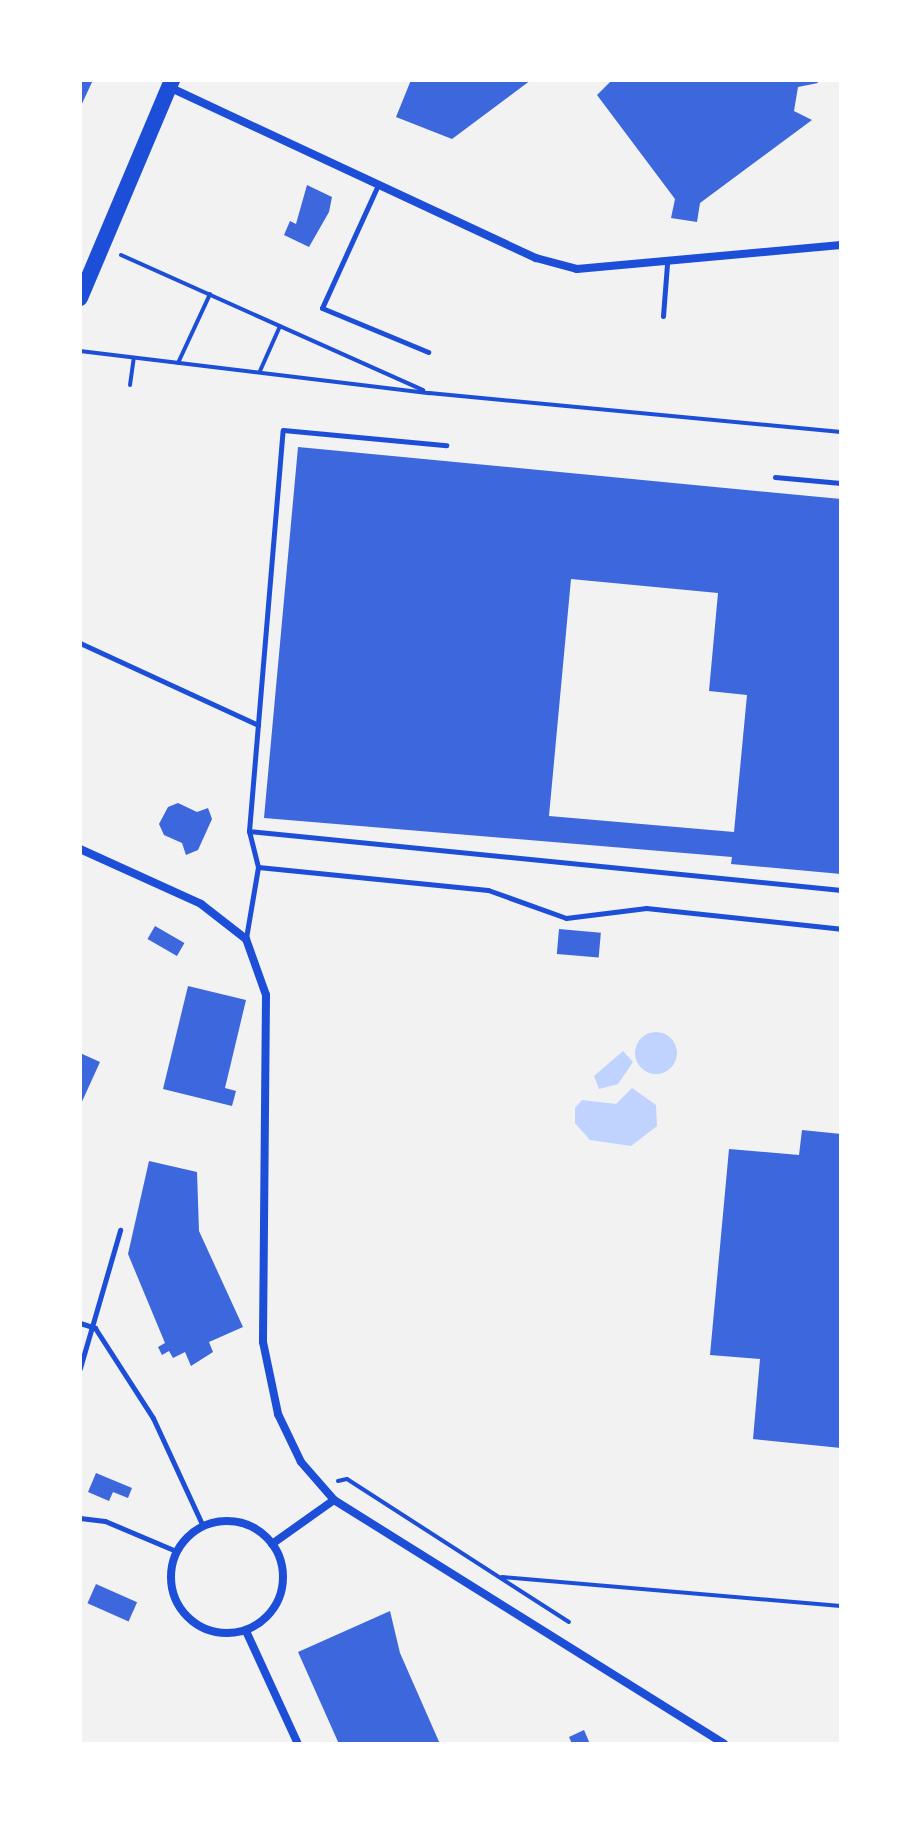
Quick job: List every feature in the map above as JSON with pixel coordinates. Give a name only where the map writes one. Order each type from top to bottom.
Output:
[{"type":"main road","points":[[80,298],[171,84]]},
{"type":"street","points":[[171,84],[536,258],[577,269],[667,264],[841,245]]},
{"type":"street","points":[[80,849],[201,904],[246,939],[266,995],[263,1342],[278,1414],[301,1462],[334,1500],[724,1744]]},
{"type":"street","points":[[272,1544],[334,1500]]},
{"type":"street","points":[[241,1522],[272,1544],[283,1577],[281,1594],[261,1622],[246,1631],[208,1630],[178,1607],[170,1570],[176,1551],[203,1526],[241,1522]]},
{"type":"street","points":[[246,1631],[298,1744]]},
{"type":"lane","points":[[379,184],[322,308],[428,352]]},
{"type":"lane","points":[[663,316],[667,264]]},
{"type":"lane","points":[[246,939],[258,867],[249,831],[283,430],[446,445]]},
{"type":"lane","points":[[775,477],[841,483]]},
{"type":"lane","points":[[80,643],[258,725]]},
{"type":"lane","points":[[249,831],[841,890]]},
{"type":"lane","points":[[258,867],[488,890],[566,918],[646,908],[841,929]]},
{"type":"lane","points":[[80,1368],[95,1328],[120,1230]]},
{"type":"lane","points":[[80,1323],[95,1328],[153,1418],[203,1526]]},
{"type":"lane","points":[[80,1518],[105,1521],[176,1551]]},
{"type":"path","points":[[103,247],[429,393]]},
{"type":"path","points":[[178,363],[210,294]]},
{"type":"path","points":[[260,373],[280,326]]},
{"type":"path","points":[[80,351],[429,393],[841,432]]},
{"type":"path","points":[[130,385],[134,358]]},
{"type":"path","points":[[322,1486],[347,1479],[569,1622]]},
{"type":"path","points":[[502,1577],[841,1606]]},
{"type":"water","points":[[656,1032],[671,1038],[677,1053],[671,1068],[656,1074],[641,1068],[635,1053],[641,1038]]},
{"type":"water","points":[[623,1051],[633,1062],[618,1084],[599,1089],[594,1076]]},
{"type":"water","points":[[632,1088],[656,1105],[657,1126],[631,1146],[590,1140],[575,1123],[575,1108],[582,1100],[616,1104]]},
{"type":"building","points":[[80,80],[93,80],[80,108]]},
{"type":"building","points":[[411,80],[531,80],[452,139],[396,117]]},
{"type":"building","points":[[612,80],[816,80],[818,83],[798,87],[794,111],[812,120],[700,203],[697,222],[671,218],[675,199],[597,95]]},
{"type":"building","points":[[307,185],[332,197],[329,212],[309,247],[284,235],[290,221],[296,224]]},
{"type":"building","points":[[298,447],[841,499],[841,874],[731,864],[732,857],[264,818]],"holes":[[[571,579],[718,593],[709,691],[747,695],[734,832],[549,816]]]},
{"type":"building","points":[[178,803],[197,812],[208,808],[212,819],[198,850],[186,855],[182,843],[164,835],[159,824],[168,807]]},
{"type":"building","points":[[155,926],[184,943],[177,956],[148,939]]},
{"type":"building","points":[[559,929],[601,933],[599,958],[557,954]]},
{"type":"building","points":[[188,986],[246,1000],[225,1088],[236,1091],[232,1106],[163,1089]]},
{"type":"building","points":[[80,1053],[100,1062],[80,1106]]},
{"type":"building","points":[[802,1130],[841,1134],[841,1448],[753,1439],[760,1359],[710,1355],[729,1149],[799,1155]]},
{"type":"building","points":[[149,1161],[197,1172],[199,1231],[243,1327],[209,1342],[213,1352],[191,1366],[185,1352],[173,1358],[169,1351],[162,1355],[158,1347],[165,1343],[128,1254]]},
{"type":"building","points":[[96,1473],[132,1488],[128,1498],[113,1492],[109,1501],[88,1492]]},
{"type":"building","points":[[96,1584],[137,1602],[129,1621],[87,1603]]},
{"type":"building","points":[[390,1611],[400,1653],[440,1744],[339,1744],[298,1652]]},
{"type":"building","points":[[584,1730],[590,1744],[572,1744],[569,1737]]}]
